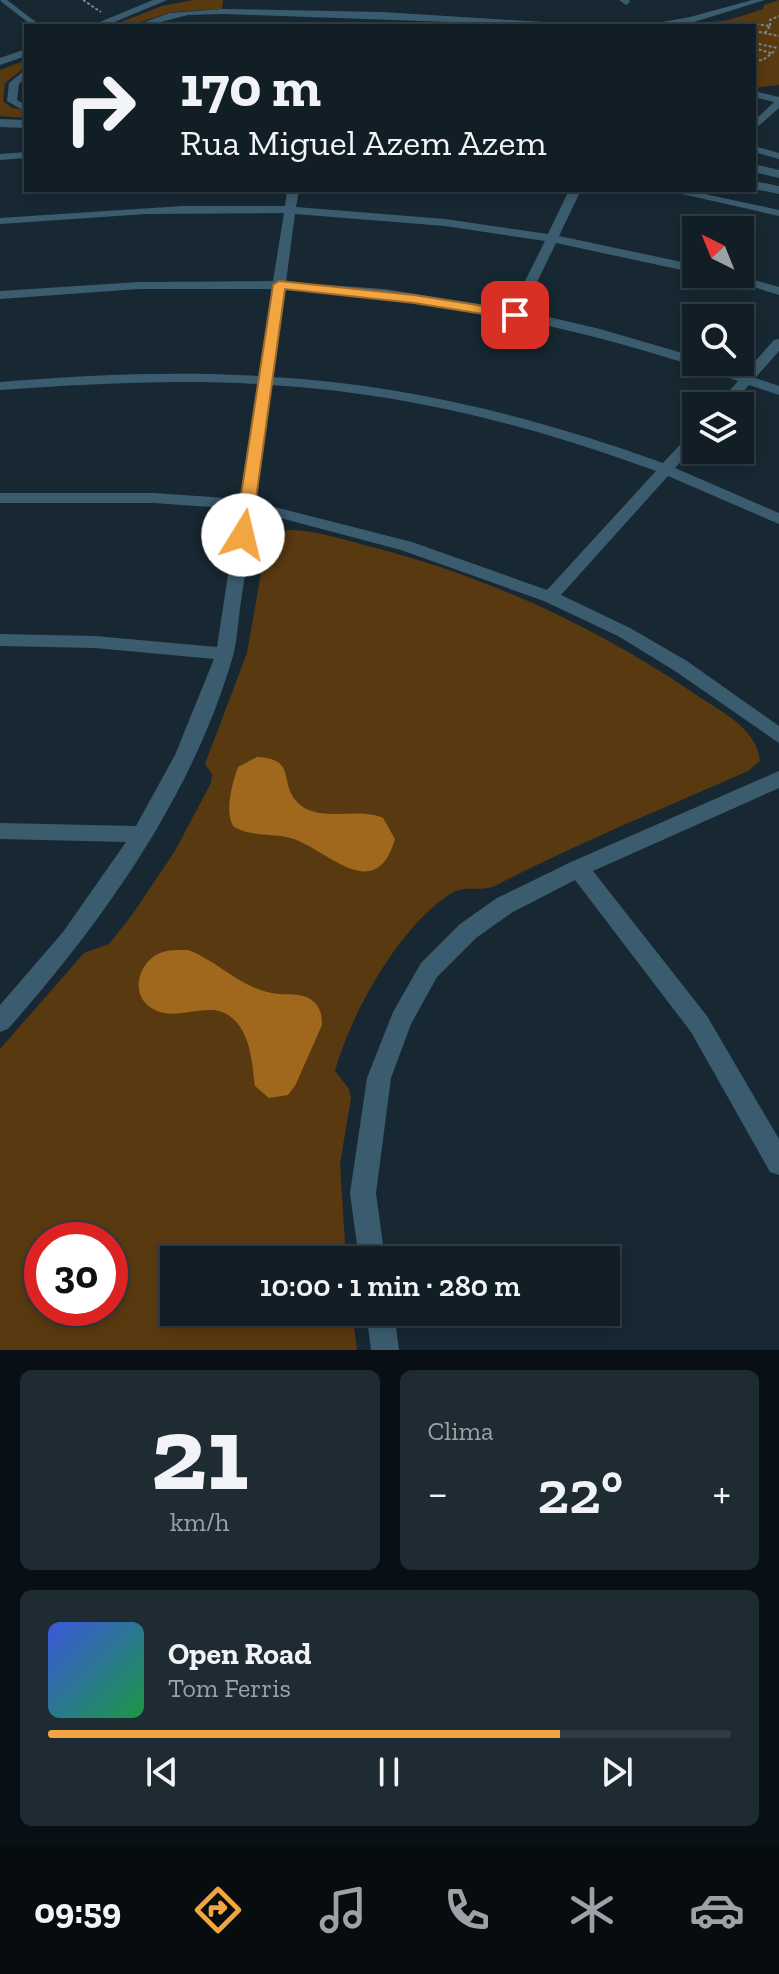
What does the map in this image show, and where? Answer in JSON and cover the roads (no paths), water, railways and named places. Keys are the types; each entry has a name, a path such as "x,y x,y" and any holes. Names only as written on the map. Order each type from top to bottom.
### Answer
{"street":[{"path":"730,0 742,4"},
{"path":"100,24 157,1"},
{"path":"660,24 691,20 758,1"},
{"path":"329,24 332,12"},
{"path":"144,24 177,14 332,12 527,24"},
{"path":"0,62 24,53"},
{"path":"24,74 14,83 13,104 24,108"},
{"path":"756,95 779,101"},
{"path":"760,114 779,101"},
{"path":"0,123 24,124"},
{"path":"0,138 24,136"},
{"path":"756,150 779,156"},
{"path":"0,157 24,155"},
{"path":"756,168 779,172"},
{"path":"756,185 779,190"},
{"path":"0,1021 34,985 97,907 143,834 182,763 208,706 225,654 293,192"},
{"path":"515,315 574,192"},
{"path":"679,192 779,213"},
{"path":"0,221 170,211 290,210 386,216 550,237 682,266"},
{"path":"754,284 779,291"},
{"path":"0,295 161,286 279,285 414,299 515,315 601,334 682,358"},
{"path":"735,392 779,343"},
{"path":"0,386 194,375 266,378 360,388 529,423 667,468 779,519"},
{"path":"738,376 779,391"},
{"path":"550,597 682,451"},
{"path":"0,498 154,498 248,505 406,546 550,597 624,632 681,666 779,736"},
{"path":"0,640 95,642 225,654"},
{"path":"370,1246 363,1193 379,1078 401,1020 429,970 468,931 505,905 578,868 779,779"},
{"path":"0,831 143,834"},
{"path":"578,868 699,1024 779,1163"},
{"path":"382,1326 385,1350"}],"lane":[{"path":"3,0 34,24"}]}
